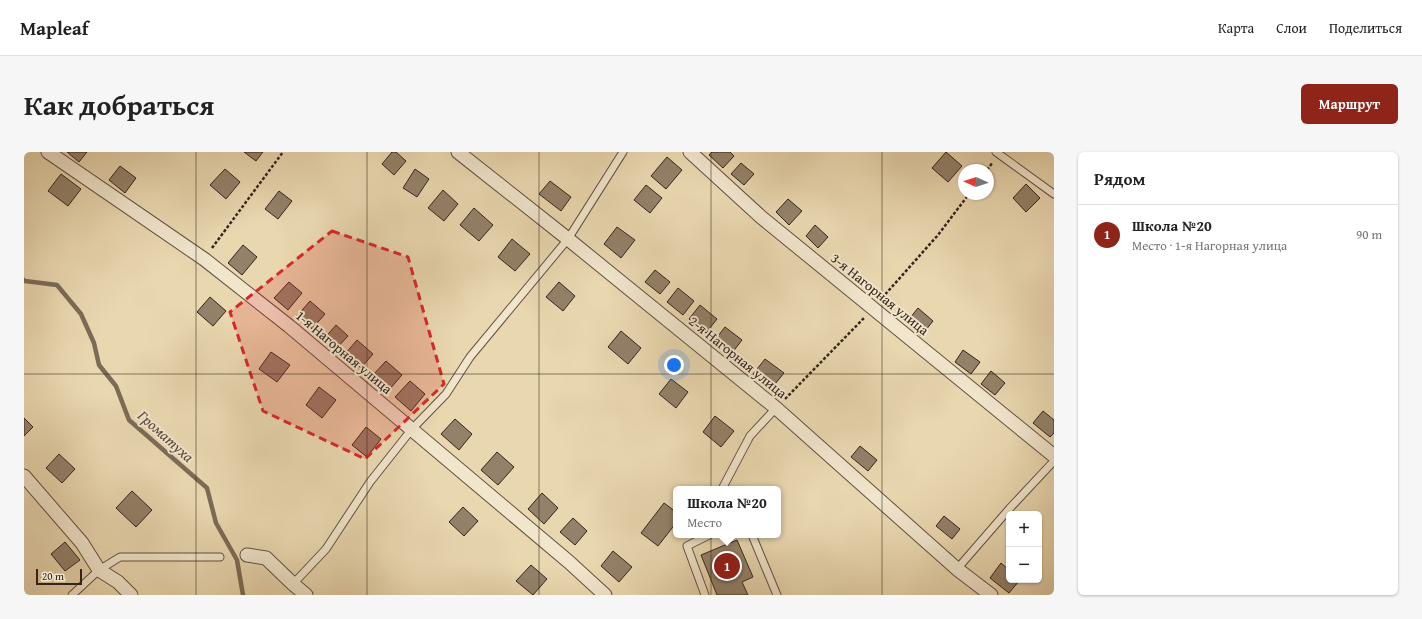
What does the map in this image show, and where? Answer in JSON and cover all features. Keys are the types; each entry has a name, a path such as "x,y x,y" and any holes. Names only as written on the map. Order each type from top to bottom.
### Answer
{"street":[{"name":"1-я Нагорная улица","path":"48,152 204,259 289,326 569,562 605,595"},
{"name":"2-я Нагорная улица","path":"458,152 568,239 776,408 957,569 991,595"},
{"name":"3-я Нагорная улица","path":"690,152 761,217 1054,456"},
{"path":"24,476 82,544 99,570 118,582 131,595"},
{"path":"248,555 266,558 306,595"}],"lane":[{"path":"293,584 326,549 370,482 412,429 446,394 470,358 568,239 623,152"},
{"path":"996,152 1054,194"},
{"path":"724,486 750,436 776,408"},
{"path":"957,569 1010,508 1054,461"},
{"path":"703,538 687,546 705,595"},
{"path":"753,538 777,595"},
{"path":"72,595 99,570 120,557 220,556"}],"path":[{"path":"204,259 283,152"}],"highlighted area":[{"path":"332,231 408,257 444,384 365,459 263,411 230,312"}],"building":[{"path":"67,152 87,152 79,162"},
{"path":"244,152 263,152 256,161"},
{"path":"392,152 396,152 406,161 394,175 382,164"},
{"path":"712,152 730,152 734,156 723,168 709,155"},
{"path":"946,152 960,164 958,164 958,171 948,182 932,168"},
{"path":"667,157 682,170 666,189 651,176"},
{"path":"741,163 754,174 744,185 731,174"},
{"path":"120,166 136,178 125,193 109,180"},
{"path":"225,169 240,182 226,199 210,185"},
{"path":"415,169 429,179 417,197 403,188"},
{"path":"61,174 81,189 68,206 48,191"},
{"path":"550,181 571,197 561,211 539,194"},
{"path":"1026,184 1040,198 1026,212 1013,198"},
{"path":"646,185 662,198 650,213 634,200"},
{"path":"443,190 458,204 444,221 428,208"},
{"path":"279,191 292,201 278,219 265,209"},
{"path":"788,199 802,211 789,225 776,212"},
{"path":"474,208 493,225 479,241 460,225"},
{"path":"815,225 828,237 818,248 806,236"},
{"path":"617,227 635,240 621,258 604,244"},
{"path":"512,239 530,254 515,271 498,257"},
{"path":"243,245 257,257 242,275 228,263"},
{"path":"655,270 670,282 660,294 645,282"},
{"path":"289,282 302,293 288,310 274,298"},
{"path":"559,282 575,296 563,311 546,297"},
{"path":"678,288 694,301 683,315 667,302"},
{"path":"210,297 226,311 213,326 197,312"},
{"path":"310,301 325,314 312,329 297,316"},
{"path":"700,305 717,319 706,333 689,319"},
{"path":"918,308 933,321 921,336 906,323"},
{"path":"336,325 348,336 335,350 323,340"},
{"path":"725,327 742,340 732,353 715,340"},
{"path":"621,331 641,348 628,364 608,347"},
{"path":"357,340 373,354 361,368 345,354"},
{"path":"963,350 980,362 971,374 955,362"},
{"path":"271,352 290,365 277,382 259,369"},
{"path":"765,359 784,373 771,389 753,374"},
{"path":"386,361 402,375 389,390 372,376"},
{"path":"991,371 1005,383 995,395 981,384"},
{"path":"671,379 688,392 676,408 659,394"},
{"path":"410,381 425,394 411,411 395,397"},
{"path":"319,387 336,400 322,418 306,405"},
{"path":"1043,411 1054,420 1054,433 1050,437 1033,423"},
{"path":"715,416 734,431 721,447 703,432"},
{"path":"24,418 33,427 24,436"},
{"path":"455,419 472,434 459,450 441,434"},
{"path":"366,427 381,439 367,457 352,445"},
{"path":"860,446 877,460 868,471 851,457"},
{"path":"497,452 514,467 498,485 481,470"},
{"path":"59,454 75,469 62,483 46,468"},
{"path":"132,491 152,510 136,527 116,508"},
{"path":"542,493 558,508 544,524 528,509"},
{"path":"664,503 673,510 673,527 658,546 641,533"},
{"path":"463,507 478,521 464,536 449,522"},
{"path":"944,516 960,529 952,539 936,526"},
{"path":"573,518 587,531 575,545 560,532"},
{"path":"737,540 753,577 742,582 748,595 717,595 701,555"},
{"path":"65,542 80,560 65,571 51,554"},
{"path":"613,551 632,567 619,582 601,566"},
{"path":"1001,563 1006,567 1006,583 1017,583 1009,593 990,578"},
{"path":"531,565 547,579 533,595 516,581"}],"waterway":[{"name":"Громатуха","path":"24,280 57,285 81,314 94,343 99,365 116,386 129,420 207,488 216,523 237,560 243,595"}],"place":[{"name":"Школа №20","path":"727,566"}]}
